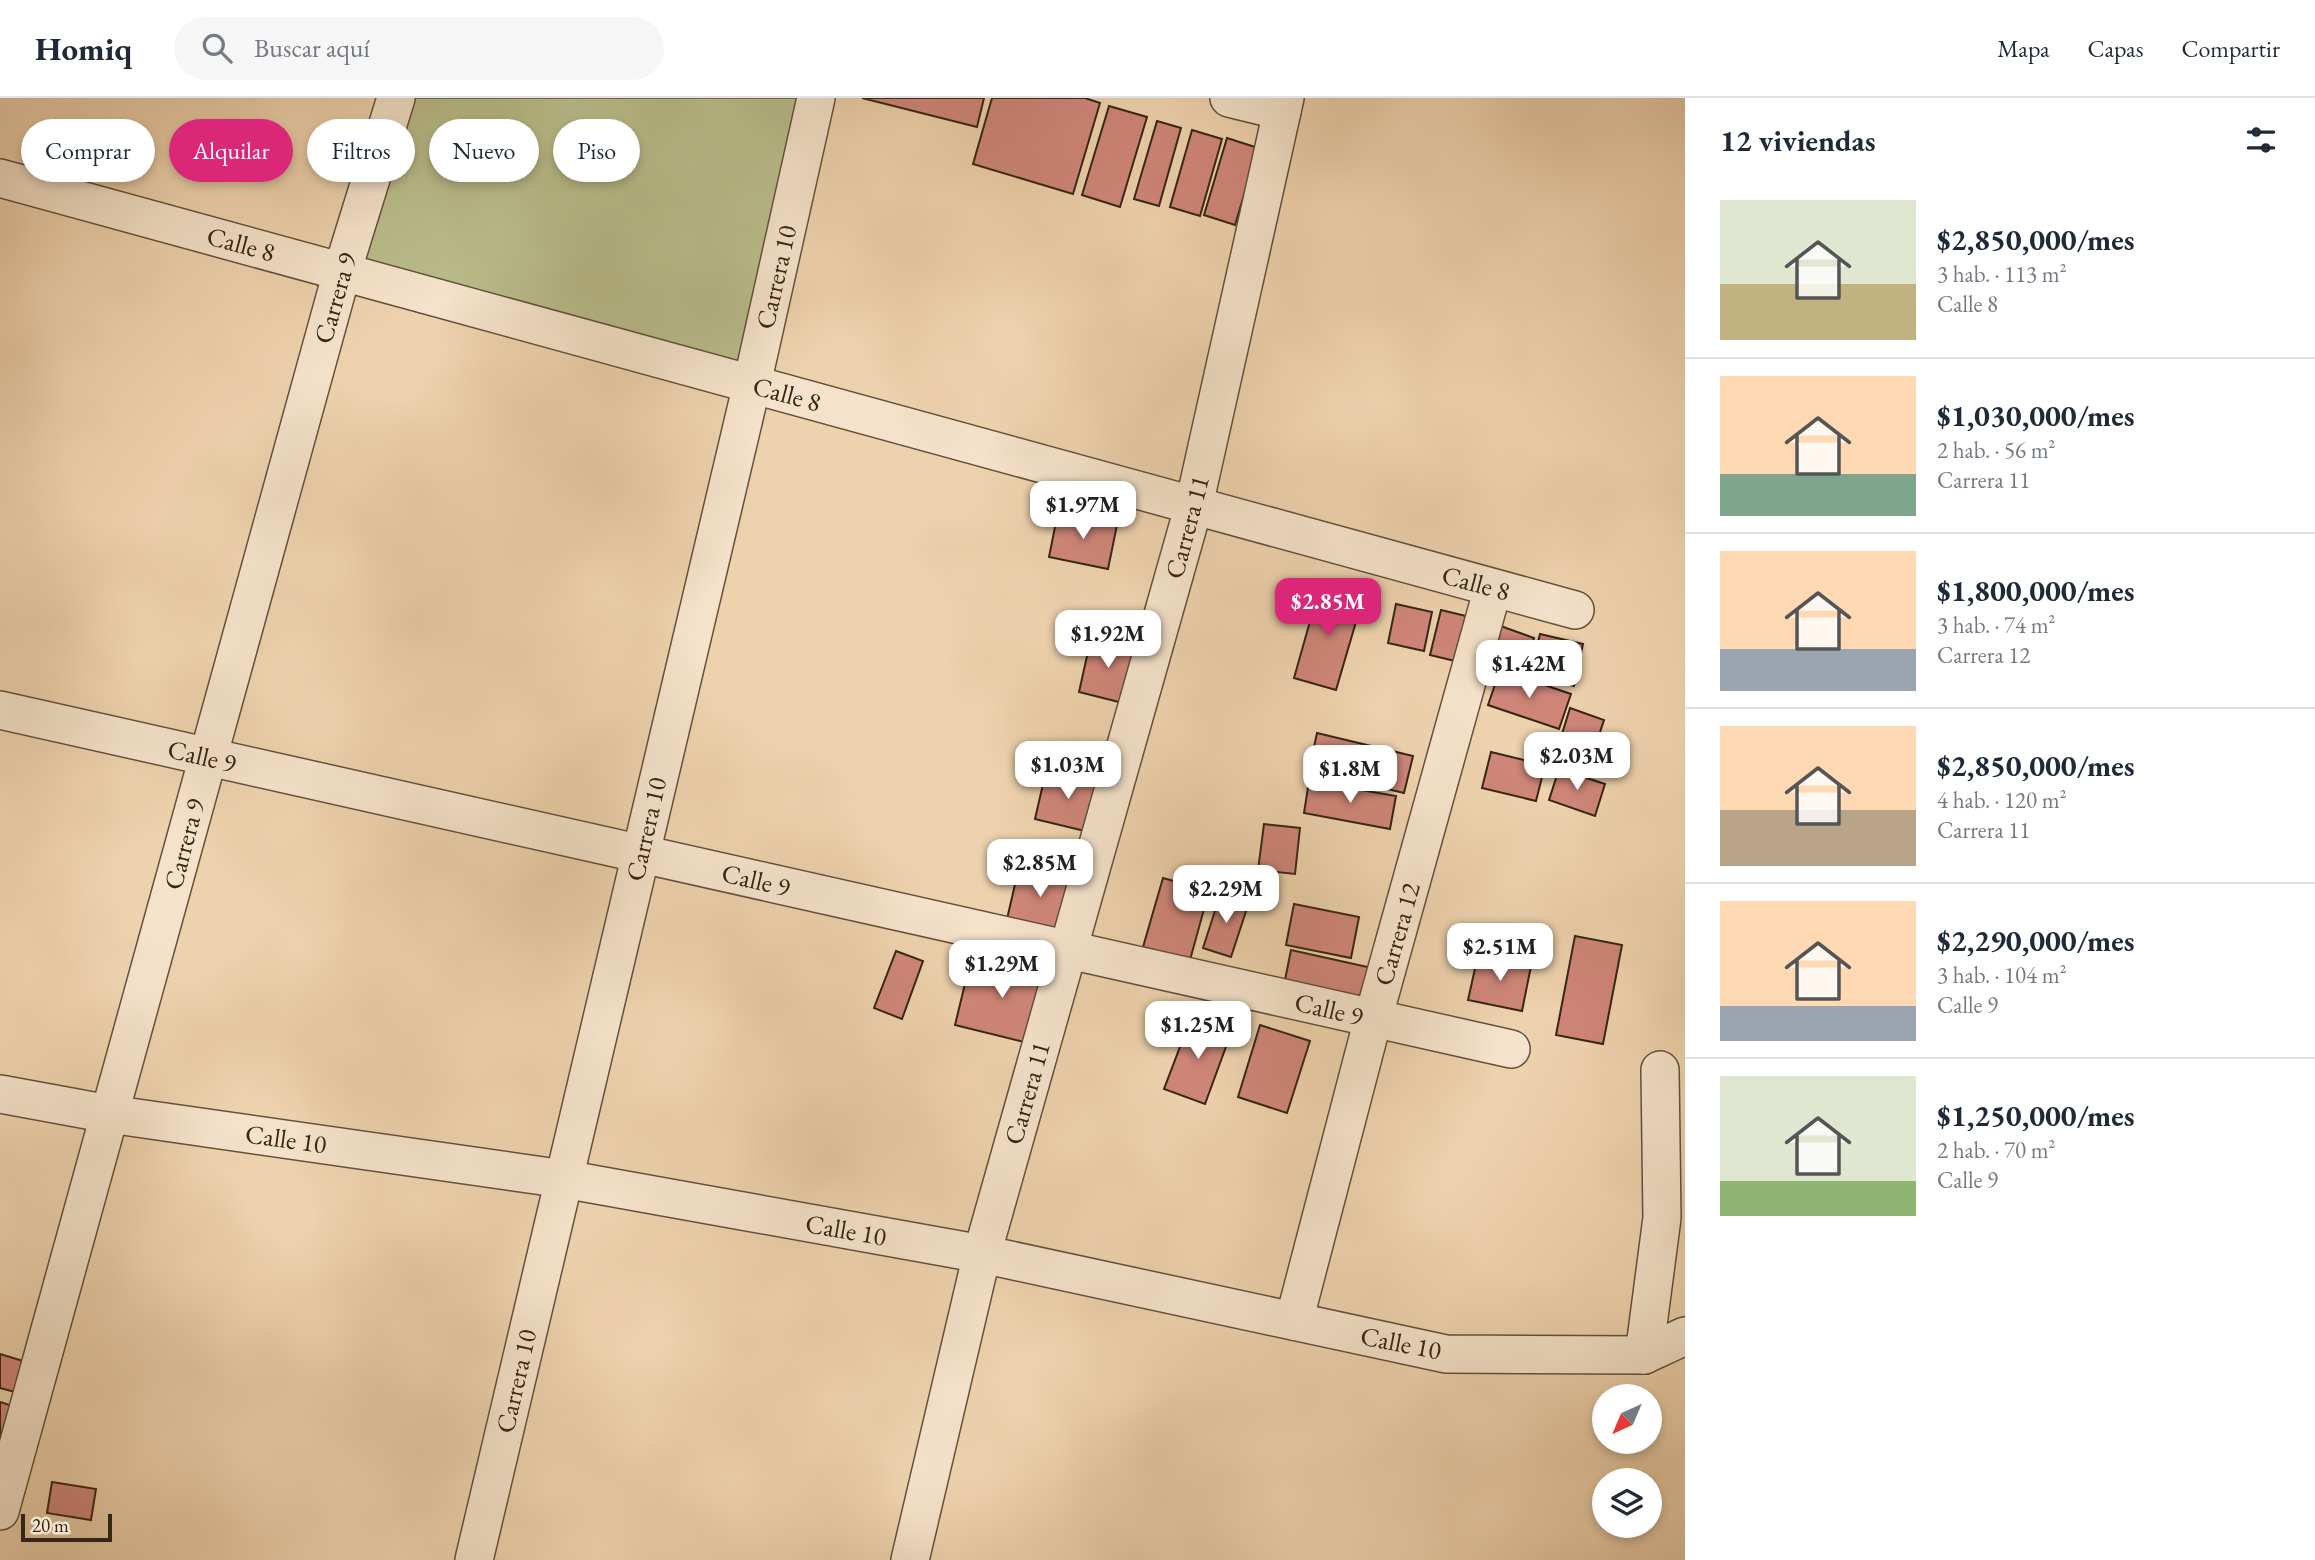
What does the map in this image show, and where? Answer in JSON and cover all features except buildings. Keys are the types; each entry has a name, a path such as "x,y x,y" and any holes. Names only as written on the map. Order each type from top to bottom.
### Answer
{"street":[{"name":"Carrera 9","path":"0,1511 342,272 396,98"},
{"name":"Carrera 10","path":"474,1560 752,384 816,98"},
{"path":"1229,98 1284,105"},
{"name":"Carrera 11","path":"910,1560 982,1254 1194,505 1284,105"},
{"name":"Calle 8","path":"0,177 1575,610"},
{"name":"Carrera 12","path":"1294,1321 1373,1019 1493,587"},
{"name":"Calle 9","path":"0,710 1511,1049"},
{"path":"1644,1355 1662,1219 1660,1070"},
{"name":"Calle 10","path":"0,1094 109,1114 564,1179 982,1254 1446,1354 1644,1355 1685,1336"}],"green space":[{"path":"396,98 816,98 752,384 342,272 370,182 415,182 415,119 389,119"}]}
